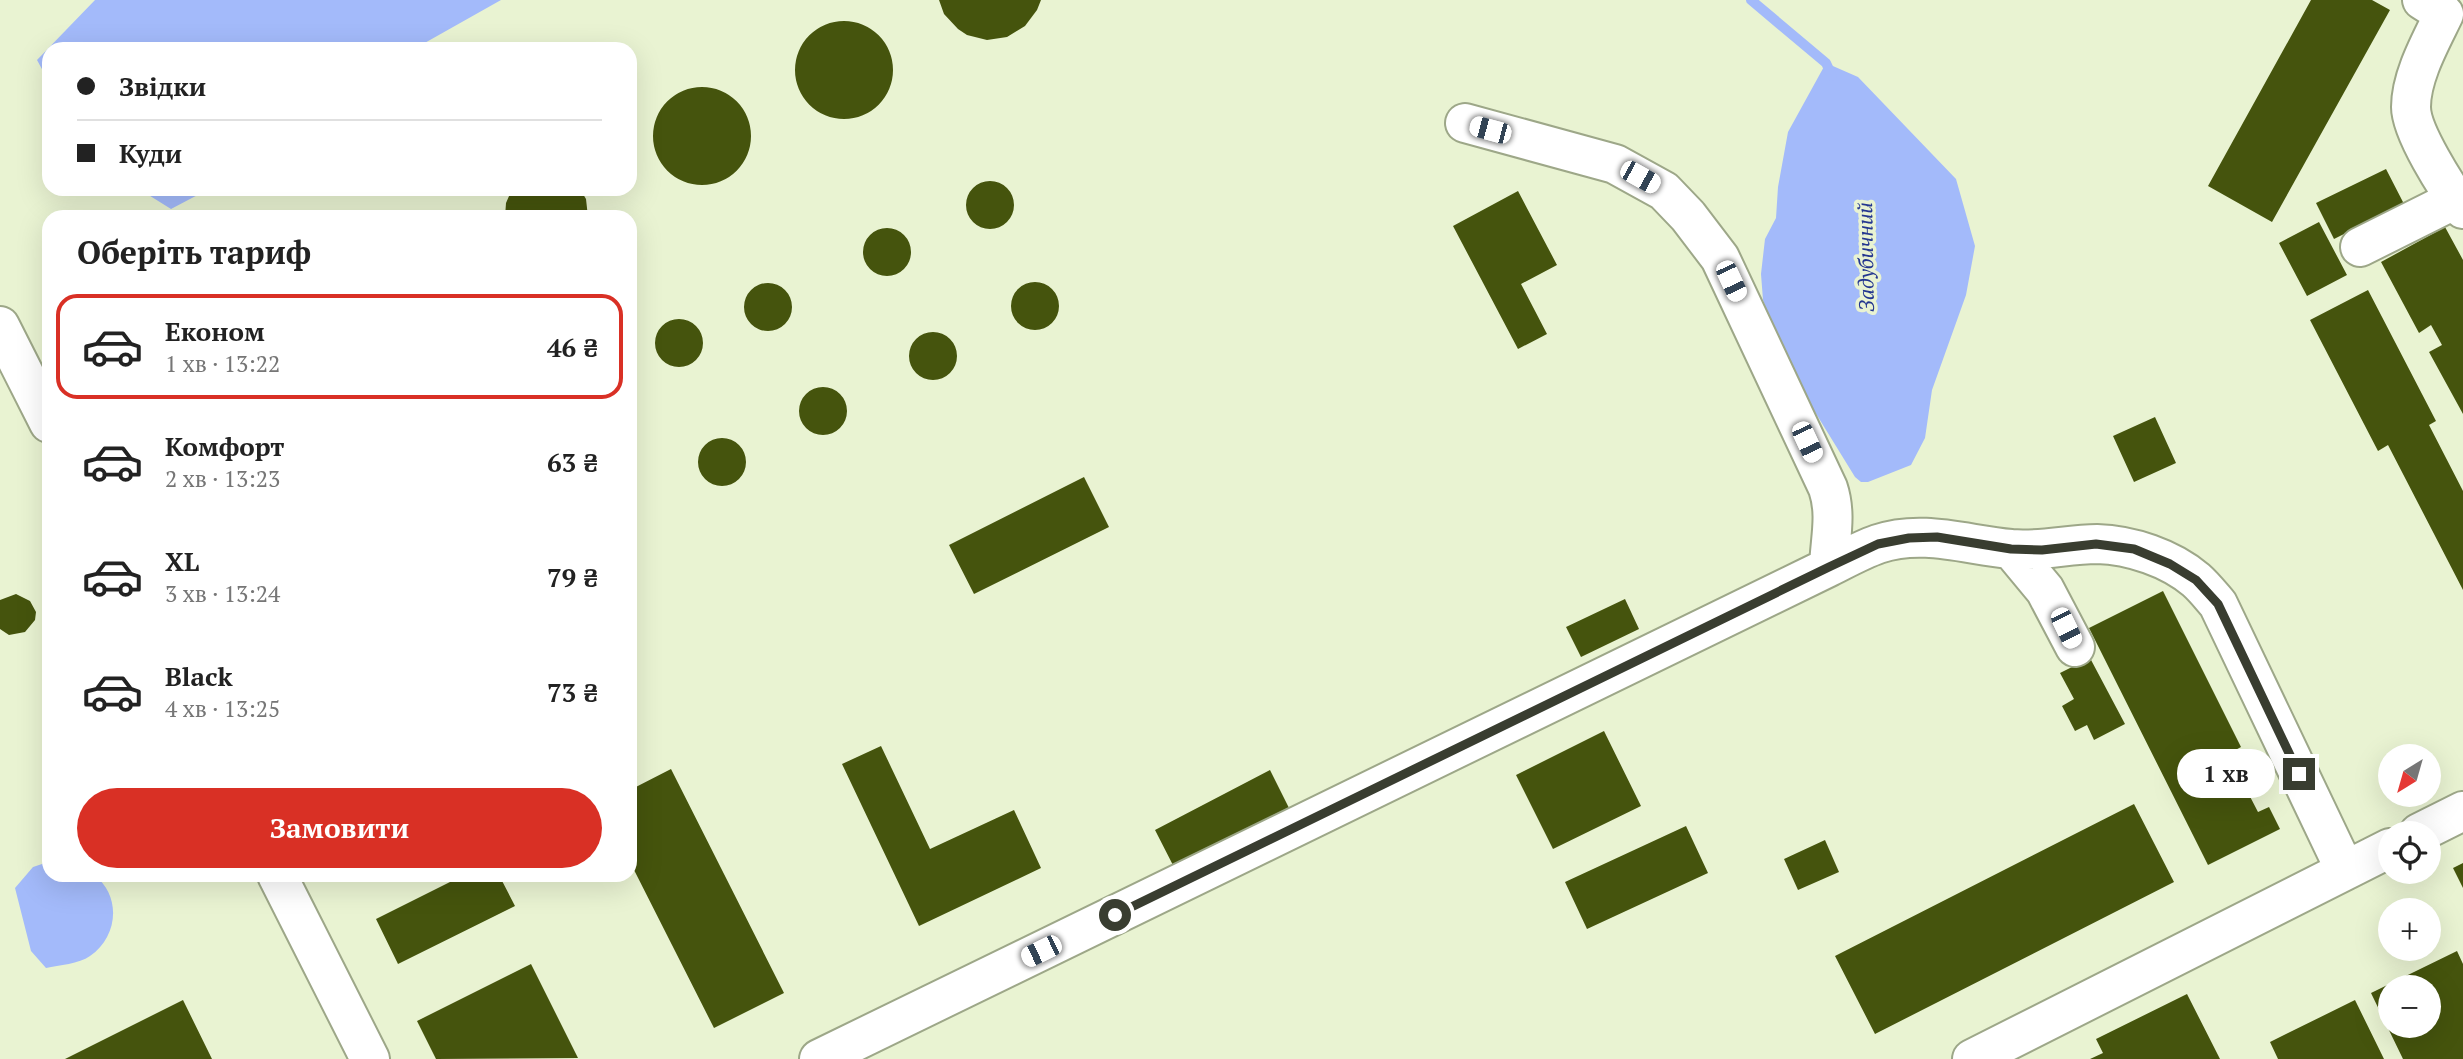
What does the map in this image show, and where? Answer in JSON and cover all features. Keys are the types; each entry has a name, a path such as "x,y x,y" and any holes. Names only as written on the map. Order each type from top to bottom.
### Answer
{"street":[{"path":"2360,247 2459,204 2423,145 2411,108 2419,68 2442,5"},
{"path":"1465,123 1615,164 1664,191 1688,216 1720,258 1828,488 1834,517 1829,567"},
{"path":"0,326 42,409"},
{"path":"819,1059 1829,567 1878,544 1909,538 1937,537 2011,549 2042,550 2096,544 2134,549 2170,564 2196,580 2218,604 2345,870"},
{"path":"2011,549 2045,590 2075,647"},
{"path":"2441,822 2463,811"},
{"path":"1972,1059 2378,854"},
{"path":"281,882 370,1059"}],"water":[{"path":"95,0 501,0 426,42 54,42"},
{"path":"42,55 42,69 37,60"},
{"path":"1826,63 1858,77 1956,179 1975,246 1966,295 1932,390 1925,438 1911,465 1868,482 1861,482 1855,477 1799,386 1763,300 1761,274 1765,239 1776,218 1778,187 1788,132"},
{"path":"150,196 196,196 171,209"},
{"path":"42,864 42,882 103,884 112,905 111,928 99,948 90,956 75,963 46,968 31,951 15,888 33,867"}],"building":[{"path":"939,0 1041,0 1025,26 1007,37 987,40 967,35 958,29 944,14"},
{"path":"2311,0 2372,0 2390,10 2272,222 2208,186"},
{"path":"844,21 871,29 885,43 893,70 885,97 871,111 844,119 817,111 803,97 795,70 803,43 817,29"},
{"path":"702,87 721,91 737,101 747,117 751,136 747,155 737,171 721,181 702,185 683,181 667,171 657,155 653,136 657,117 667,101 683,91"},
{"path":"2386,169 2404,204 2334,239 2316,203"},
{"path":"990,181 999,182 1007,188 1013,196 1013,214 1007,222 999,228 990,229 981,228 973,222 967,214 966,205 967,196 973,188 981,182"},
{"path":"1518,191 1557,265 1521,284 1547,334 1518,349 1453,226"},
{"path":"509,196 584,196 587,210 506,210"},
{"path":"2319,222 2347,275 2307,296 2279,243"},
{"path":"2445,227 2463,260 2463,414 2429,352 2442,345 2431,325 2419,333 2381,262"},
{"path":"887,228 904,235 911,252 904,269 887,276 870,269 863,252 870,235"},
{"path":"1035,282 1044,283 1052,289 1058,297 1058,315 1052,323 1044,329 1035,330 1026,329 1018,323 1012,315 1011,306 1012,297 1018,289 1026,283"},
{"path":"768,283 777,284 785,290 791,298 791,316 785,324 777,330 768,331 759,330 751,324 745,316 744,307 745,298 751,290 759,284"},
{"path":"2368,290 2436,421 2429,425 2463,491 2463,590 2388,445 2378,451 2310,320"},
{"path":"679,319 696,326 703,343 696,360 679,367 662,360 655,343 662,326"},
{"path":"933,332 942,333 950,339 956,347 956,365 950,373 942,379 933,380 924,379 916,373 910,365 909,356 910,347 916,339 924,333"},
{"path":"823,387 832,388 840,394 846,402 846,420 840,428 832,434 823,435 814,434 806,428 800,420 799,411 800,402 806,394 814,388"},
{"path":"2155,417 2176,463 2134,482 2113,436"},
{"path":"722,438 739,445 746,462 739,479 722,486 705,479 698,462 705,445"},
{"path":"1084,477 1109,527 974,594 949,545"},
{"path":"2163,591 2241,747 2228,754 2258,812 2269,807 2280,829 2208,865 2089,628"},
{"path":"16,594 30,601 36,612 35,620 25,632 9,635 0,629 0,600"},
{"path":"1625,599 1639,629 1581,657 1566,627"},
{"path":"2090,658 2125,724 2094,740 2087,725 2075,731 2062,706 2074,699 2060,673"},
{"path":"1604,731 1641,806 1553,849 1516,775"},
{"path":"881,746 930,849 1014,810 1041,868 919,926 842,764"},
{"path":"671,769 784,993 714,1028 637,876 637,786"},
{"path":"1270,770 1292,814 1177,873 1155,830"},
{"path":"2134,804 2174,882 1875,1034 1835,956"},
{"path":"1686,826 1708,873 1587,929 1565,882"},
{"path":"1825,840 1839,872 1798,890 1784,859"},
{"path":"2463,863 2463,888 2453,868"},
{"path":"450,882 503,882 515,906 398,964 376,919"},
{"path":"2457,951 2463,964 2463,1059 2403,1059 2393,1038 2441,1038 2441,975 2408,975"},
{"path":"531,964 578,1058 436,1059 417,1021"},
{"path":"2378,990 2378,1007 2371,993"},
{"path":"2187,994 2220,1059 2090,1059 2103,1053 2096,1039"},
{"path":"183,1000 212,1059 65,1059"},
{"path":"2355,1000 2384,1059 2278,1059 2270,1042"}],"waterway":[{"name":"Задубичний","path":"1751,0 1826,63 1832,76"}],"route":[{"path":"1115,915 1829,567 1878,544 1909,538 1937,537 2011,549 2042,550 2096,544 2134,549 2170,564 2196,580 2218,604 2299,774"}]}
